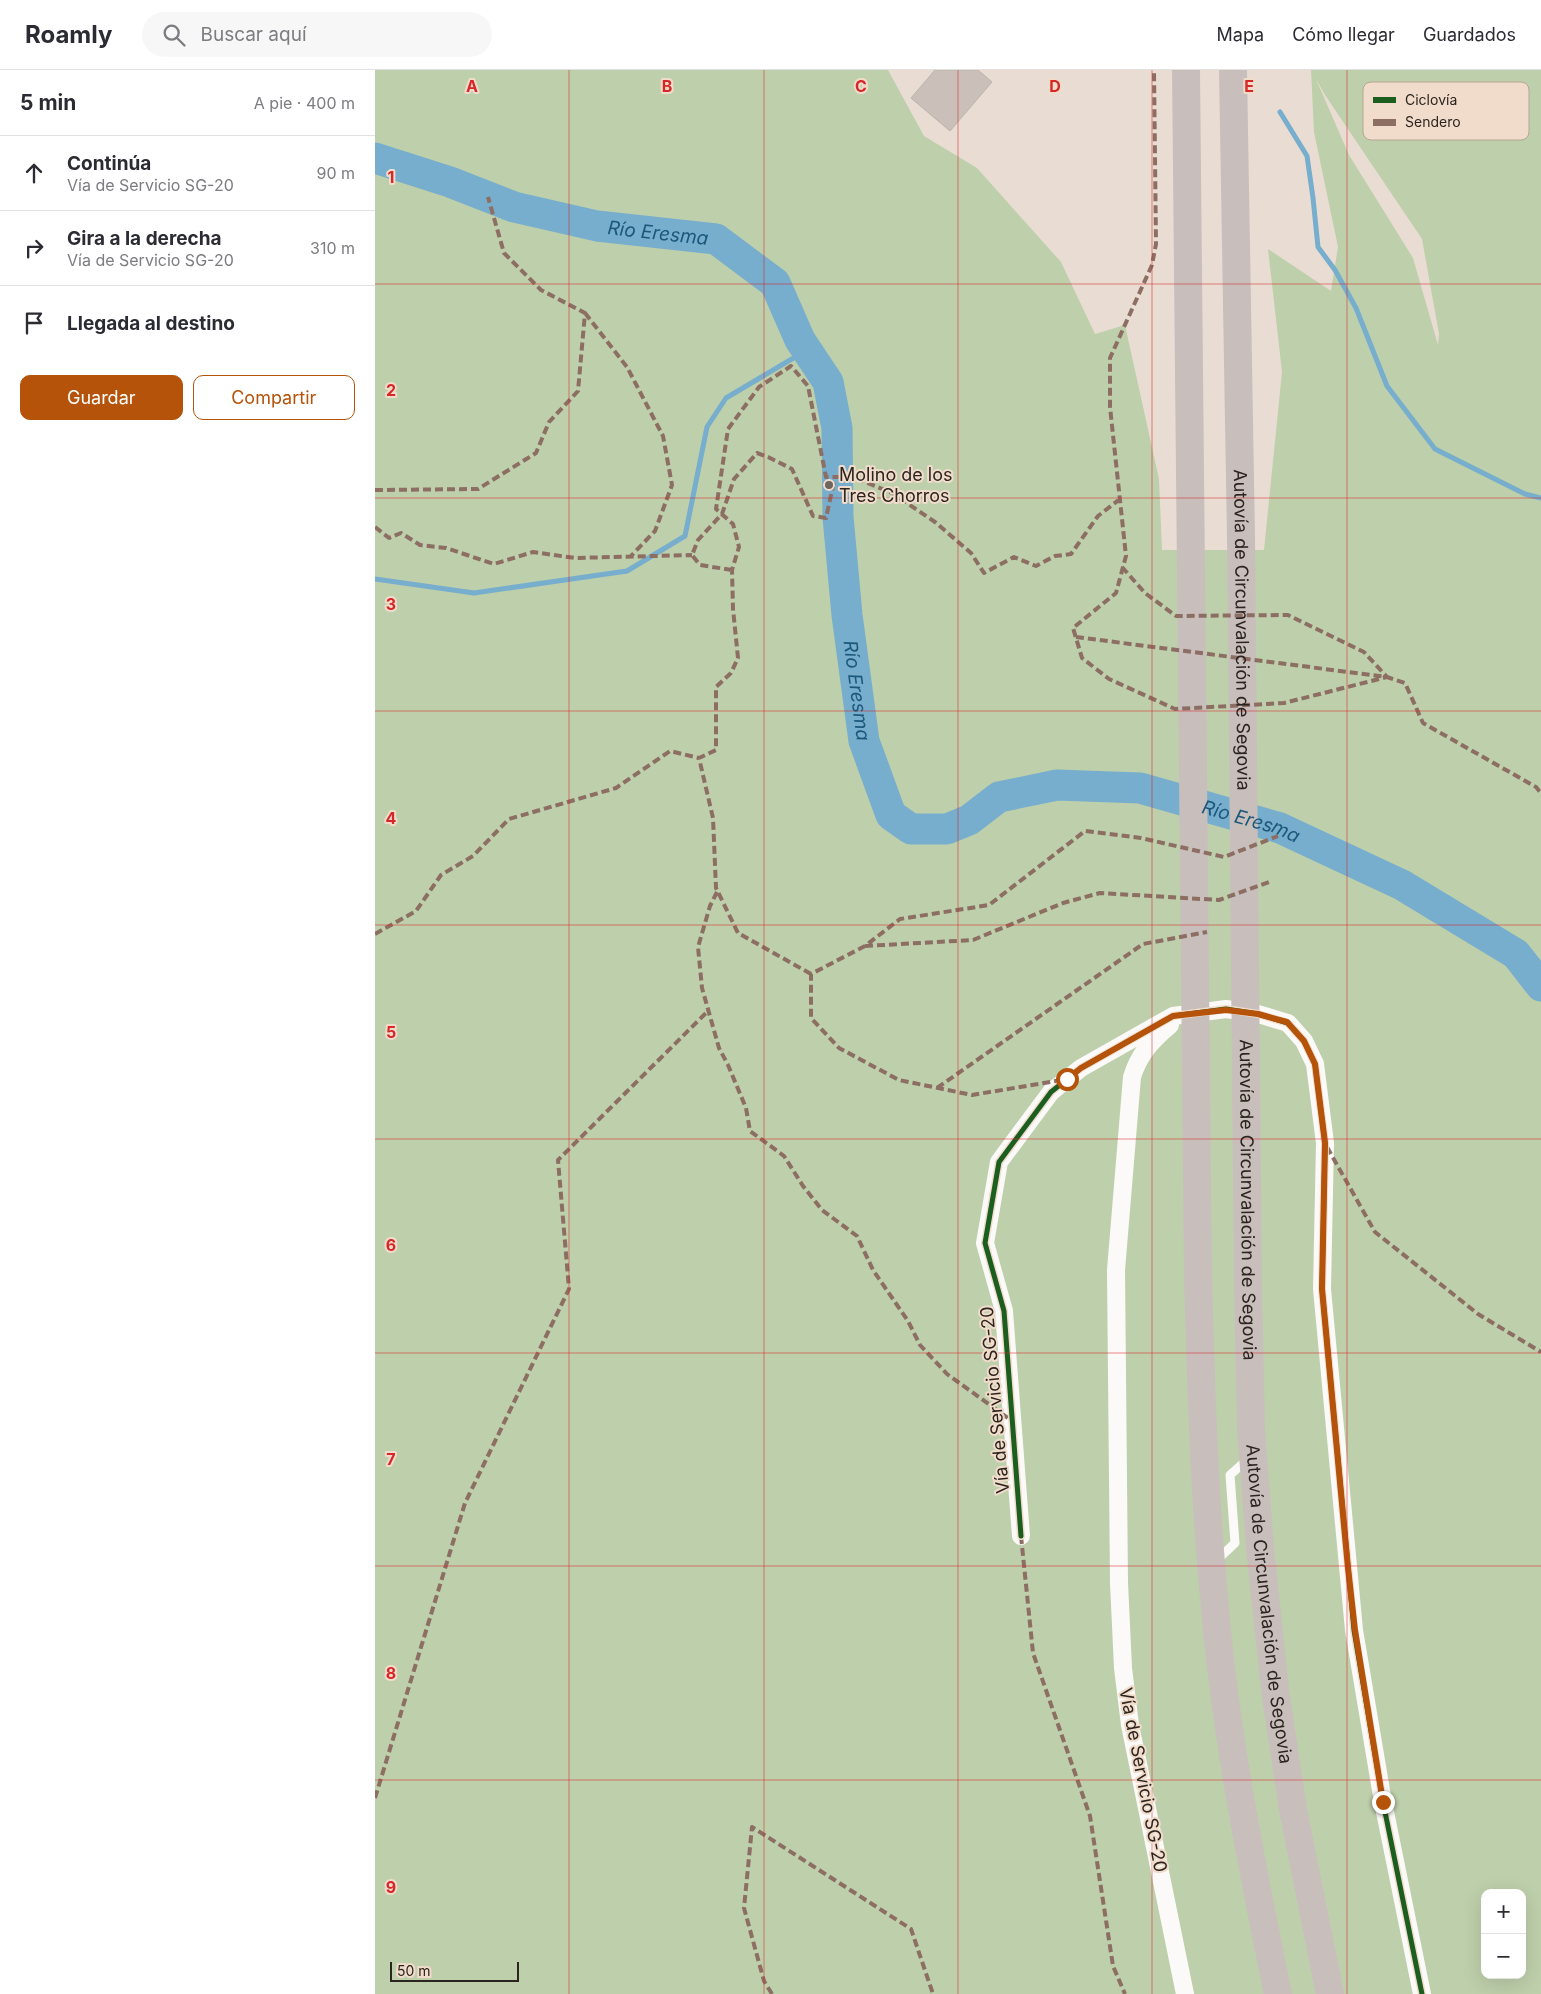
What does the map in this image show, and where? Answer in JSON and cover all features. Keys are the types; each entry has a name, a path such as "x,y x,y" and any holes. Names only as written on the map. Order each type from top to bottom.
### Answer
{"highway":[{"path":"1186,70 1196,1076 1202,1437 1211,1565 1221,1666 1245,1827 1278,1994"},
{"name":"Autovía de Circunvalación de Segovia","path":"1233,70 1241,538 1247,1286 1253,1454 1263,1584 1275,1690 1293,1810 1330,1994"}],"street":[{"name":"Vía de Servicio SG-20","path":"1021,1536 1004,1311 985,1243 999,1162 1051,1092 1081,1068 1173,1016 1226,1010 1258,1014 1287,1022 1304,1041 1315,1064 1325,1143 1322,1289 1355,1630 1383,1802 1422,1994"},
{"name":"Vía de Servicio SG-20","path":"1183,1014 1148,1047 1137,1062 1132,1077 1116,1279 1119,1583 1123,1668 1130,1725 1185,1994"}],"lane":[{"path":"1211,1565 1235,1544 1230,1475 1253,1454"}],"green space":[{"path":"375,70 888,70 924,136 977,168 1061,262 1095,334 1125,325 1159,479 1162,550 1264,550 1282,372 1268,249 1331,291 1338,247 1314,132 1311,70 1541,70 1541,1994 375,1994","holes":["1316,79 1422,239 1439,334 1438,345 1413,258 1349,155"]}],"building":[{"path":"935,70 978,70 992,82 950,131 911,98"}],"waterway":[{"path":"1280,112 1307,156 1318,247 1335,270 1356,308 1387,386 1435,449 1525,494 1541,498"},
{"name":"Río Eresma","path":"375,158 450,182 514,207 597,226 716,239 775,283 800,340 828,382 837,428 838,517 847,615 864,741 891,815 911,829 947,829 969,820 999,797 1057,785 1140,788 1280,828 1402,885 1516,954 1541,986"},
{"path":"375,579 474,593 627,571 685,536 707,427 726,398 807,350"}],"marked path":[{"path":"1122,567 1145,593 1176,616 1288,615 1364,652 1387,677 1284,703 1175,709 1109,679 1082,658 1073,628 1116,593 1126,556 1110,407 1110,358 1152,265 1156,244 1154,70"},
{"path":"375,490 478,489 536,453 549,422 578,391 585,313 541,290 504,253 488,197"},
{"path":"585,313 627,367 663,436 672,485 655,531 630,557"},
{"path":"811,974 738,933 716,888 713,818 699,758 716,750 716,687 731,673 738,658 733,609 732,570 739,547 733,524 716,509 728,429 759,387 791,366 808,386 826,477 853,477 892,493 935,522 971,553 984,573 1014,557 1036,566 1055,556 1071,554 1098,516 1120,499"},
{"path":"732,570 700,565 692,555 698,540 722,514 734,479 757,453 792,469 813,516 826,518 835,477"},
{"path":"375,527 389,538 401,533 420,545 446,548 494,564 533,552 575,558 692,555"},
{"path":"1076,637 1387,677 1405,683 1423,723 1536,787 1541,793"},
{"path":"375,934 416,911 441,875 473,856 509,819 616,788 670,751 699,758"},
{"path":"1062,1080 972,1095 899,1080 839,1048 811,1018 811,974 865,946 900,919 989,905 1085,831 1141,838 1224,857 1278,836"},
{"path":"865,946 973,940 1063,903 1100,893 1219,900 1269,882"},
{"path":"717,892 710,906 698,947 702,988 719,1048 746,1108 750,1131 784,1156 803,1186 822,1210 857,1236 873,1270 908,1321 920,1345 947,1374 1012,1421"},
{"path":"937,1088 1143,944 1207,932"},
{"path":"375,1798 465,1503 569,1289 558,1160 708,1011"},
{"path":"1327,1147 1375,1232 1478,1314 1541,1352"},
{"path":"1021,1536 1033,1653 1090,1816 1113,1966 1125,1994"},
{"path":"772,1994 764,1981 744,1908 752,1827 911,1929 933,1994"}],"cycle path":[{"path":"1021,1536 1004,1311 985,1243 999,1162 1051,1092 1081,1068 1173,1016 1226,1009 1258,1014 1288,1023 1304,1041 1315,1064 1325,1143 1322,1289 1354,1630 1383,1802 1422,1994"}],"place":[{"name":"Molino de los Tres Chorros","path":"829,485"}],"route":[{"path":"1067,1079 1081,1068 1173,1016 1183,1014 1226,1010 1258,1014 1287,1022 1311,1051 1315,1064 1325,1143 1322,1289 1348,1568 1355,1630 1383,1802"}]}
